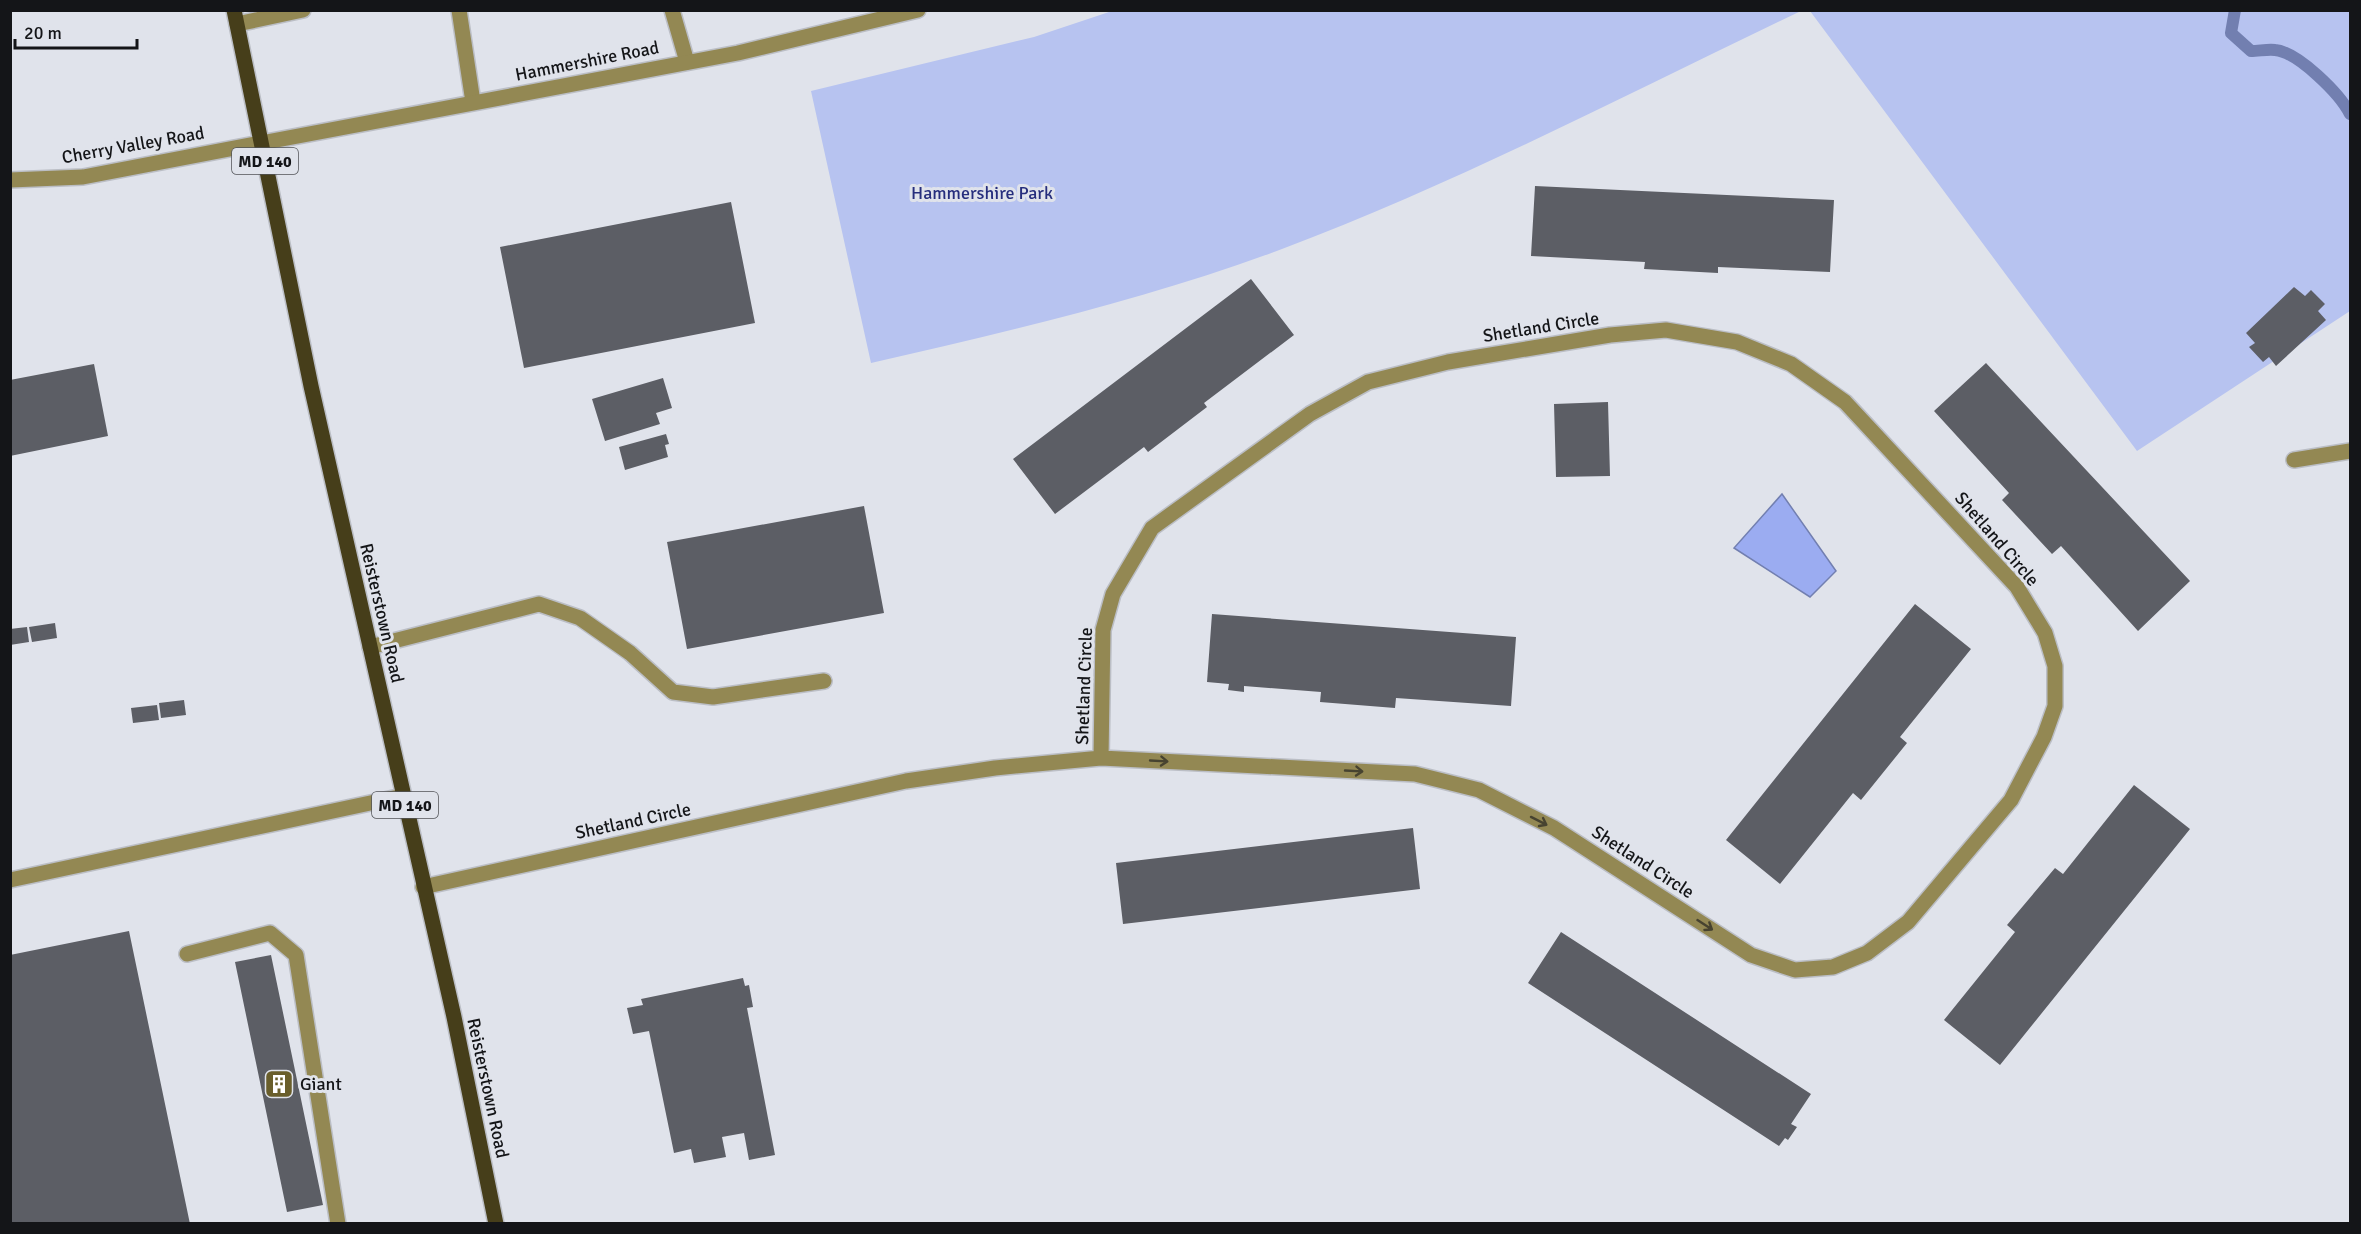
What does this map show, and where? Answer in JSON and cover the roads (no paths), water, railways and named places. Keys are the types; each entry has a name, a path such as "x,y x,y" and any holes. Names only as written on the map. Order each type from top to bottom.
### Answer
{"main road":[{"name":"Reisterstown Road","path":"235,17 311,386 454,1017 496,1224"}],"street":[{"path":"235,17 303,10"},
{"path":"459,10 473,102"},
{"path":"672,10 687,62"},
{"name":"Hammershire Road","path":"261,142 738,53 918,10"},
{"name":"Cherry Valley Road","path":"10,180 83,177 261,142"},
{"name":"Shetland Circle","path":"423,888 906,781 995,768 1101,758 1415,774 1479,790 1554,828 1751,955 1795,970 1833,967 1867,953 1908,922 2011,800 2044,737 2055,706 2055,666 2045,633 2017,586 1845,402 1791,364 1737,342 1666,330 1610,335 1448,362 1368,382 1310,414 1152,528 1113,594 1103,630 1101,758"},
{"path":"2294,460 2350,451"},
{"path":"370,647 539,604 580,618 630,653 673,692 713,697 824,681"},
{"path":"10,880 403,796"},
{"path":"187,954 270,933 296,955 338,1224"}],"waterway":[{"path":"2235,10 2231,33 2251,51 2275,50 2295,58 2328,85 2350,114"}],"place":[{"name":"Giant","path":"279,1084"}],"park label":[{"name":"Hammershire Park","path":"982,193"}]}
